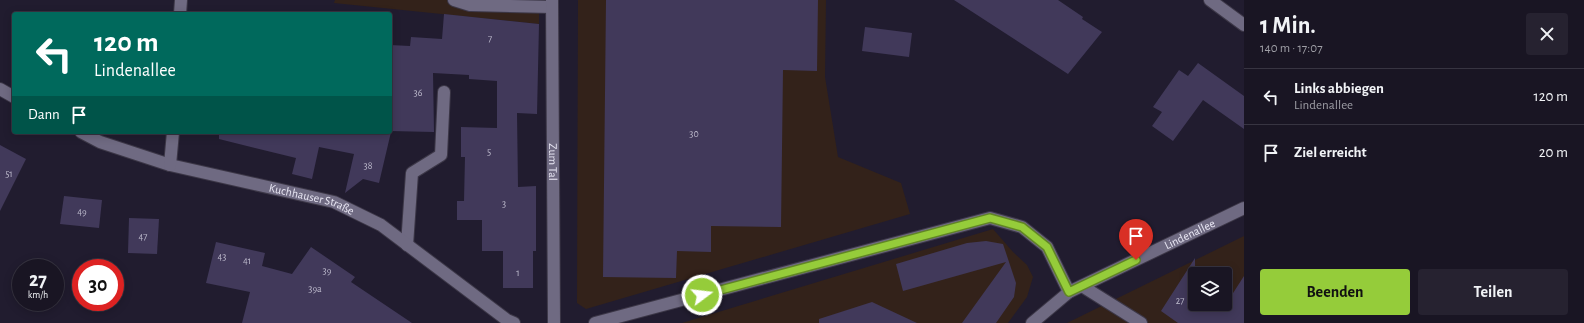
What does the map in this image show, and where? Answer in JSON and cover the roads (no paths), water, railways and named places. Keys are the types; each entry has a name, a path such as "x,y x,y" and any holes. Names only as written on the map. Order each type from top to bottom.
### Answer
{"street":[{"path":"180,12 181,0"},
{"path":"454,0 470,5 552,3"},
{"path":"1210,0 1244,25"},
{"name":"Zum Tal","path":"552,3 554,323"},
{"path":"0,89 12,95"},
{"path":"407,245 412,173 441,155 444,92"},
{"name":"Kuchhauser Straße","path":"85,134 100,142 170,165 334,202 381,225 507,320 514,323"},
{"path":"170,165 173,134"},
{"name":"Lindenallee","path":"1032,323 1069,292 1244,208"},
{"path":"595,323 990,218 1022,227 1047,247 1069,292"},
{"path":"1082,286 1141,323"}]}
